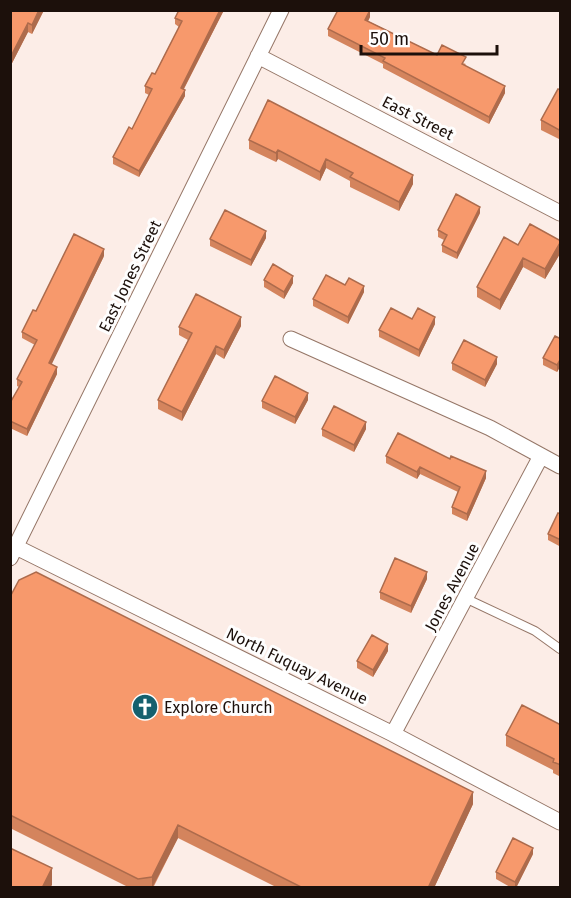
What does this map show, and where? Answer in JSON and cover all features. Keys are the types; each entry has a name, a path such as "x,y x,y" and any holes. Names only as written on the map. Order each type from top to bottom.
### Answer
{"street":[{"name":"East Jones Street","path":"13,553 281,10"},
{"name":"East Street","path":"258,56 561,213"},
{"path":"291,339 490,428 561,466"},
{"name":"Jones Avenue","path":"393,734 467,599 541,456"},
{"name":"North Fuquay Avenue","path":"13,553 393,734 561,822"}],"lane":[{"path":"467,599 535,631 561,649"}],"building":[{"path":"10,10 39,10 32,25 28,23 10,58"},
{"path":"179,10 220,10 181,88 185,90 139,171 113,157 129,127 132,129 152,89 145,86 152,73 155,74 182,21 175,18"},
{"path":"338,10 370,10 365,20 437,55 442,45 466,57 462,64 505,86 489,117 383,61 385,58 328,29"},
{"path":"558,89 561,90 561,131 541,120"},
{"path":"268,100 413,175 399,202 350,177 353,173 326,159 320,172 278,150 276,153 249,140"},
{"path":"456,194 480,207 457,253 442,245 447,235 438,230"},
{"path":"225,210 266,231 251,260 210,239"},
{"path":"530,224 561,241 545,269 523,258 500,300 477,287 504,237 518,245"},
{"path":"74,234 104,249 49,363 57,367 27,429 10,421 10,403 22,382 17,379 37,340 22,332 33,310 36,311"},
{"path":"273,264 293,276 284,292 264,280"},
{"path":"326,275 345,285 349,278 364,286 348,317 313,299"},
{"path":"196,294 241,317 224,350 216,346 182,412 158,400 192,333 179,327"},
{"path":"391,308 412,319 418,308 435,317 419,350 379,330"},
{"path":"555,336 561,339 561,358 557,365 543,358"},
{"path":"464,340 497,357 485,380 452,363"},
{"path":"275,376 308,393 295,417 262,401"},
{"path":"334,406 366,422 354,445 322,429"},
{"path":"398,433 450,459 451,456 486,471 467,514 452,507 460,487 420,467 417,472 386,456"},
{"path":"558,513 561,514 561,540 548,534"},
{"path":"395,558 427,572 411,606 380,592"},
{"name":"Explore Church","path":"36,572 473,792 428,888 303,888 178,825 152,877 138,879 10,815 10,597 19,580"},
{"path":"372,635 388,644 373,670 357,661"},
{"path":"522,705 561,725 561,765 553,762 554,759 506,735"},
{"path":"513,838 533,848 515,882 496,872"},
{"path":"10,848 52,868 42,888 10,888"}],"place":[{"name":"Explore Church","path":"145,707"}]}
